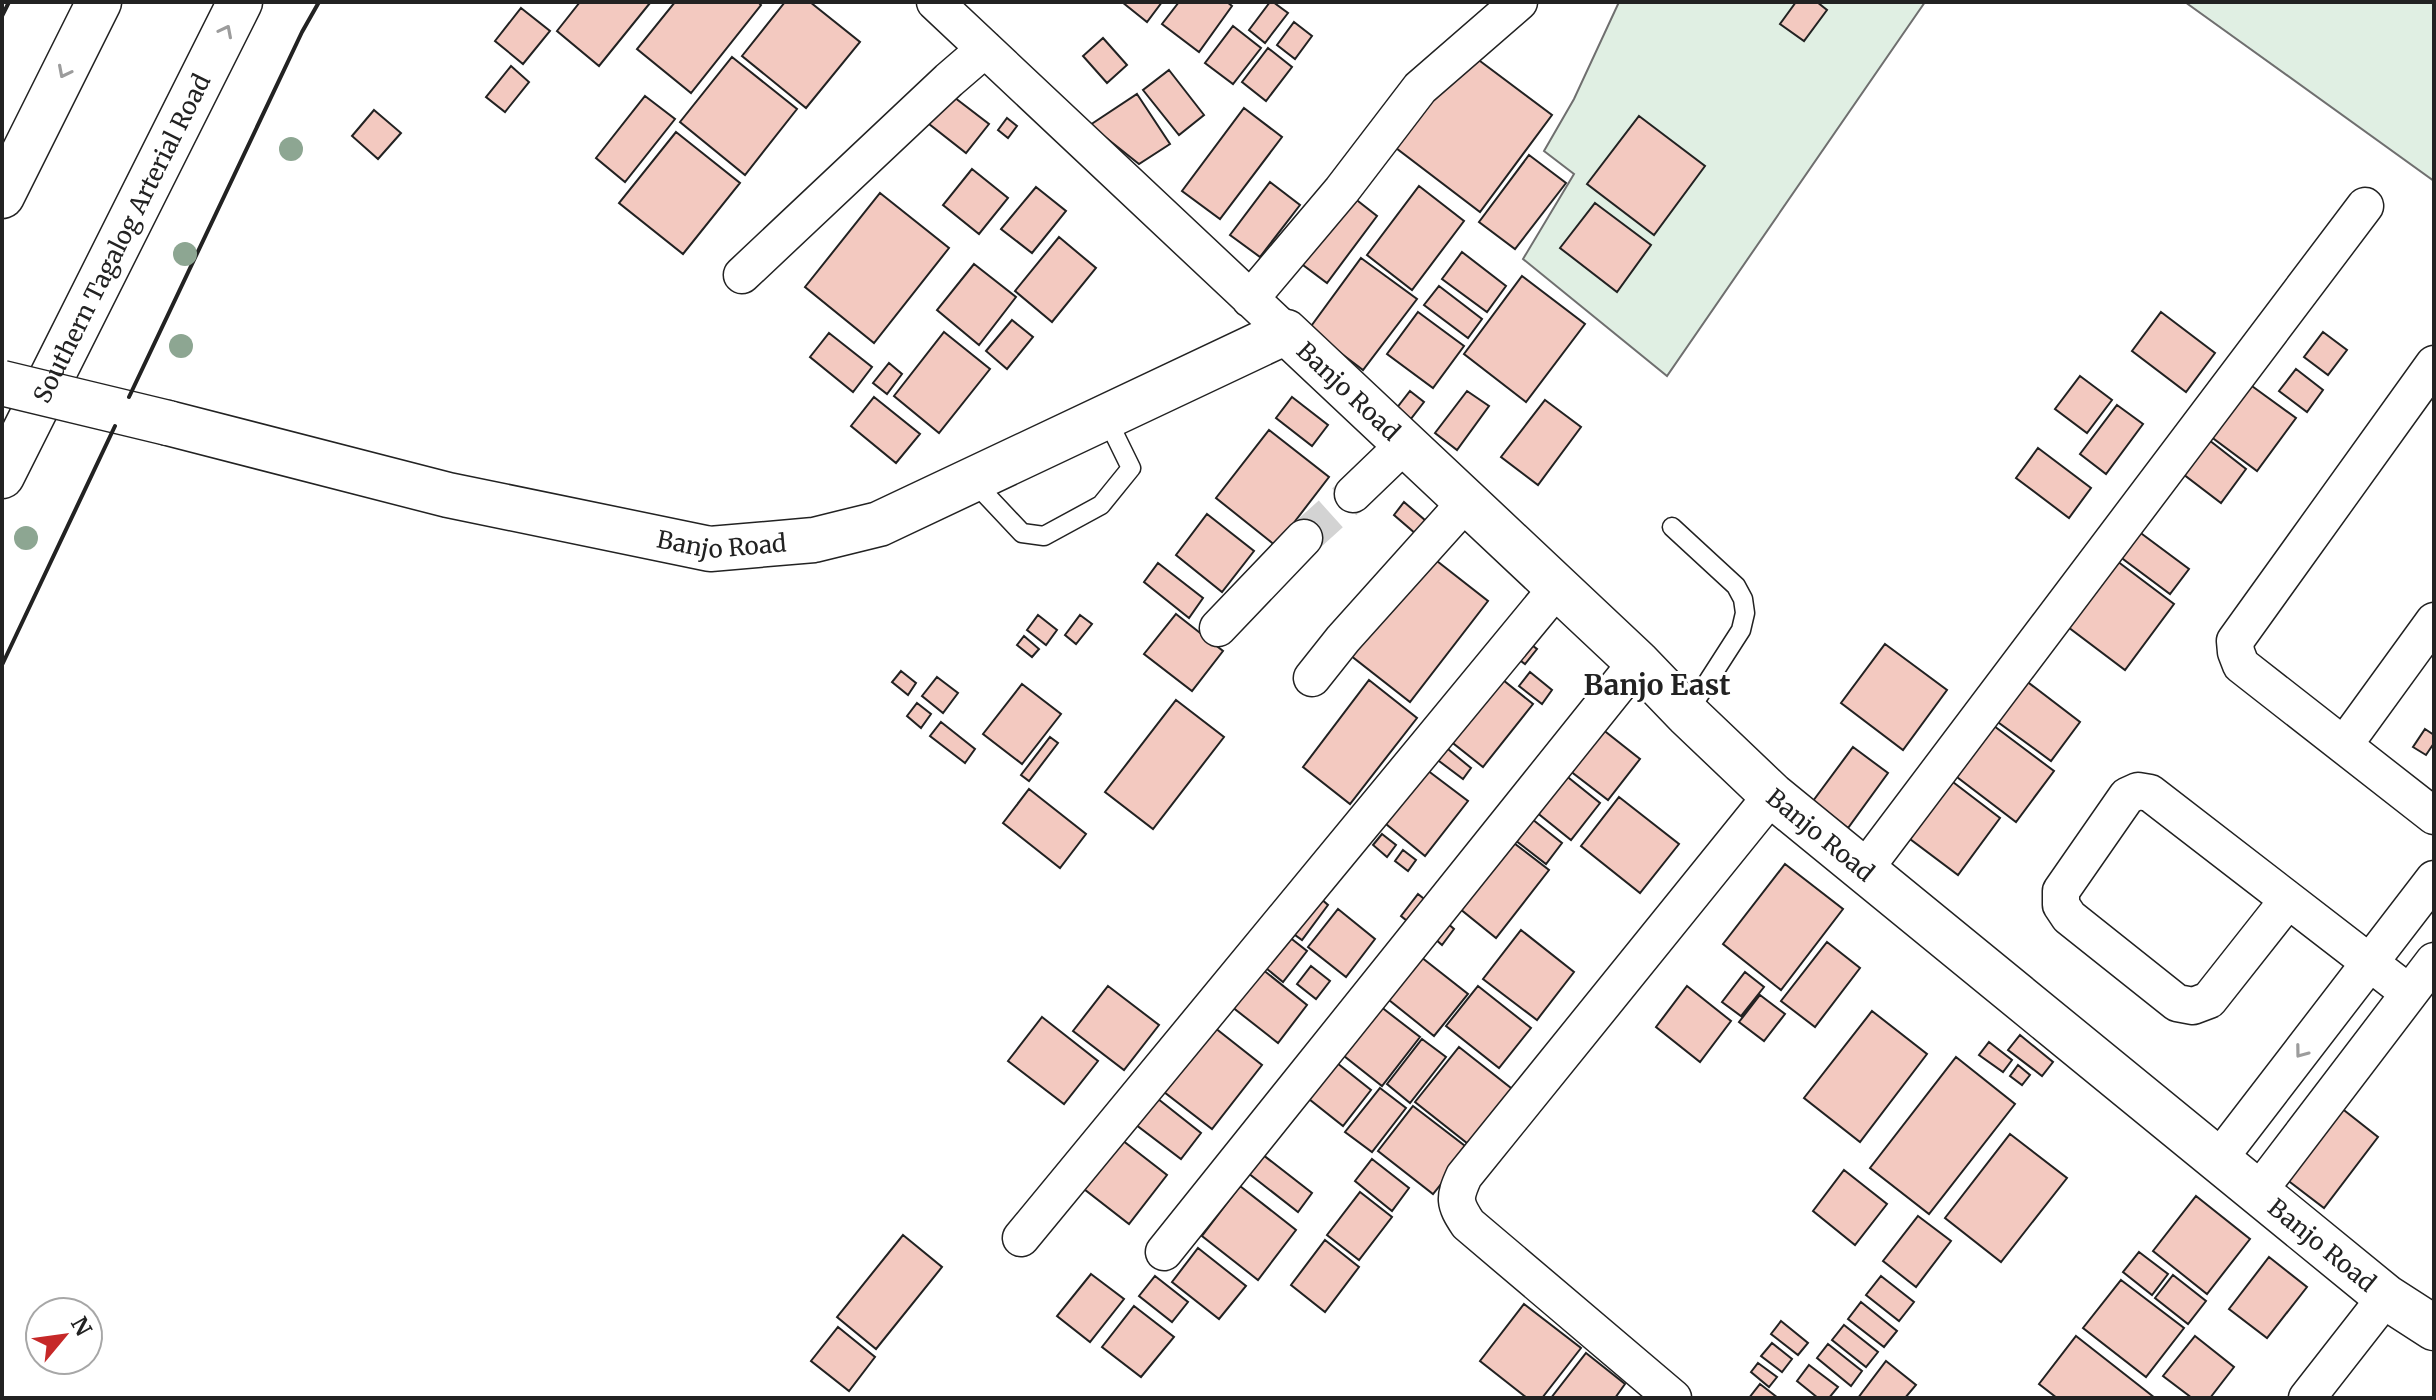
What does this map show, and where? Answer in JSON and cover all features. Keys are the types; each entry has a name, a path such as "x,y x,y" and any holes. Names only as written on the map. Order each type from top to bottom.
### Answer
{"main road":[{"path":"2,196 99,2"},
{"name":"Southern Tagalog Arterial Road","path":"2,476 240,2"},
{"name":"Banjo Road","path":"2,383 448,495 710,549 814,540 879,524 1286,332 1637,662 1772,795 2386,1297 2434,1328"}],"street":[{"path":"935,2 1286,332"},
{"path":"1250,299 1342,190 1420,88 1519,2"},
{"path":"742,275 985,49"},
{"path":"1864,870 2365,206"},
{"path":"2434,364 2235,641 2241,665 2434,816"},
{"path":"1353,494 1405,444"},
{"path":"1312,678 1466,502"},
{"path":"1218,628 1304,538"},
{"path":"1021,1238 1557,588"},
{"path":"2344,745 2434,621"},
{"path":"1164,1252 1637,662"},
{"path":"2288,900 2209,1000 2193,1006 2177,1003 2069,917 2061,905 2061,891 2127,796 2138,791 2150,793 2409,993"},
{"path":"1673,1398 1468,1224 1458,1209 1456,1194 1464,1176 1772,795"},
{"path":"2218,1160 2434,879"},
{"path":"2258,1192 2434,961"},
{"path":"2331,1012 2370,1045"},
{"path":"2307,1398 2386,1297"}],"lane":[{"path":"972,480 1022,533 1044,536 1101,505 1131,468 1106,417"},
{"path":"1672,527 1736,586 1743,599 1745,613 1741,630 1687,714"}],"green space":[{"path":"1619,2 1925,2 1667,376 1523,259 1574,174 1544,151 1574,99"},
{"path":"2185,2 2434,2 2434,181"}],"building":[{"path":"580,2 650,3 599,66 557,31"},
{"path":"675,2 758,2 761,5 691,93 637,49"},
{"path":"785,2 810,2 860,42 806,108 742,56"},
{"path":"1122,2 1162,2 1147,22"},
{"path":"1179,2 1227,2 1232,6 1199,52 1162,24"},
{"path":"1270,2 1288,13 1265,43 1249,30"},
{"path":"1796,2 1817,2 1827,10 1804,41 1780,24"},
{"path":"521,8 550,31 523,64 495,41"},
{"path":"1294,22 1312,36 1295,59 1277,45"},
{"path":"1233,26 1261,48 1233,84 1205,63"},
{"path":"1103,38 1127,65 1107,83 1083,56"},
{"path":"1268,48 1292,67 1266,101 1242,82"},
{"path":"1468,52 1552,115 1480,212 1396,148"},
{"path":"732,57 797,109 745,175 680,122"},
{"path":"511,66 529,82 505,112 486,97"},
{"path":"1169,70 1204,115 1179,135 1143,90"},
{"path":"946,91 989,124 966,153 924,120"},
{"path":"1137,94 1170,144 1139,164 1090,125"},
{"path":"645,96 675,119 625,182 596,158"},
{"path":"1244,108 1282,137 1220,219 1182,191"},
{"path":"374,110 401,133 378,159 352,136"},
{"path":"1639,116 1705,166 1654,235 1587,184"},
{"path":"1007,118 1017,126 1008,138 998,130"},
{"path":"676,132 740,183 683,254 619,203"},
{"path":"1529,155 1566,183 1515,249 1479,222"},
{"path":"972,169 1008,198 979,234 943,205"},
{"path":"1270,182 1300,205 1260,257 1230,235"},
{"path":"1419,186 1464,221 1412,290 1367,255"},
{"path":"1036,187 1066,211 1032,253 1001,229"},
{"path":"880,193 949,248 874,343 805,287"},
{"path":"1349,194 1377,216 1327,283 1299,262"},
{"path":"1595,203 1651,245 1617,292 1560,248"},
{"path":"1059,237 1096,268 1052,322 1015,291"},
{"path":"1462,252 1506,286 1487,312 1442,279"},
{"path":"1361,258 1417,299 1363,370 1309,329"},
{"path":"974,264 1016,297 979,345 937,310"},
{"path":"1522,276 1585,324 1526,402 1464,354"},
{"path":"1439,286 1482,319 1468,338 1424,305"},
{"path":"1418,312 1464,346 1433,388 1387,354"},
{"path":"2161,312 2215,353 2186,392 2132,351"},
{"path":"1012,320 1033,337 1007,369 986,351"},
{"path":"944,332 990,369 939,433 894,396"},
{"path":"2323,332 2347,350 2328,375 2304,357"},
{"path":"829,333 872,367 853,392 810,357"},
{"path":"889,363 902,374 887,394 873,383"},
{"path":"2296,369 2323,390 2307,412 2279,391"},
{"path":"2080,376 2112,400 2087,433 2055,409"},
{"path":"2245,381 2296,418 2257,471 2206,433"},
{"path":"1410,391 1424,402 1410,420 1396,409"},
{"path":"1467,391 1489,406 1457,450 1435,433"},
{"path":"874,397 920,434 896,463 851,426"},
{"path":"1292,397 1328,425 1312,446 1276,418"},
{"path":"1545,400 1581,427 1538,485 1501,457"},
{"path":"2117,405 2143,424 2106,474 2080,454"},
{"path":"1269,430 1329,477 1276,546 1216,498"},
{"path":"2209,440 2246,469 2221,503 2183,474"},
{"path":"2038,448 2091,488 2069,518 2016,478"},
{"path":"1404,502 1426,521 1416,534 1394,515"},
{"path":"1207,514 1254,551 1222,592 1176,555"},
{"path":"2138,531 2189,569 2170,594 2119,556"},
{"path":"1428,554 1488,601 1410,702 1350,655"},
{"path":"2117,561 2174,604 2125,670 2068,627"},
{"path":"1158,563 1203,598 1189,618 1144,582"},
{"path":"1176,614 1223,651 1192,691 1144,654"},
{"path":"1038,615 1057,630 1046,645 1027,630"},
{"path":"1080,615 1092,624 1076,644 1065,635"},
{"path":"1024,636 1039,649 1032,657 1017,645"},
{"path":"1521,637 1537,649 1525,664 1509,652"},
{"path":"1885,644 1947,690 1903,750 1841,703"},
{"path":"901,671 916,683 908,695 892,682"},
{"path":"1493,672 1533,704 1483,767 1444,736"},
{"path":"1530,672 1552,690 1542,704 1519,686"},
{"path":"937,677 958,693 943,713 922,696"},
{"path":"1369,680 1417,718 1350,804 1303,767"},
{"path":"2025,680 2080,722 2051,761 1995,720"},
{"path":"1022,684 1061,714 1022,764 983,734"},
{"path":"1176,700 1224,737 1153,829 1105,792"},
{"path":"917,703 931,714 921,728 907,716"},
{"path":"941,722 975,749 965,763 930,736"},
{"path":"1990,723 2054,771 2016,822 1953,774"},
{"path":"1597,725 1640,759 1608,800 1565,767"},
{"path":"2425,729 2434,735 2434,743 2426,755 2413,747"},
{"path":"1050,737 1058,743 1029,781 1021,775"},
{"path":"1437,740 1471,768 1463,779 1427,752"},
{"path":"1853,747 1888,773 1848,828 1813,801"},
{"path":"1427,770 1468,801 1425,856 1386,824"},
{"path":"1559,770 1600,803 1571,840 1530,807"},
{"path":"1949,779 2000,818 1958,875 1906,836"},
{"path":"1029,789 1086,834 1060,868 1003,823"},
{"path":"1619,797 1679,844 1640,893 1581,846"},
{"path":"1527,815 1562,843 1546,864 1511,837"},
{"path":"1382,834 1396,845 1387,857 1373,845"},
{"path":"1506,837 1549,870 1496,938 1454,904"},
{"path":"1403,850 1416,860 1408,871 1395,861"},
{"path":"1785,864 1843,909 1781,990 1723,944"},
{"path":"1312,891 1328,905 1302,940 1284,927"},
{"path":"1418,894 1434,907 1417,929 1401,916"},
{"path":"1338,909 1375,939 1346,977 1308,947"},
{"path":"1446,922 1454,929 1442,945 1434,938"},
{"path":"1279,929 1307,951 1283,982 1256,960"},
{"path":"1521,930 1574,972 1537,1020 1483,979"},
{"path":"1827,942 1860,968 1815,1027 1781,1001"},
{"path":"1421,957 1468,994 1434,1036 1389,1000"},
{"path":"1252,961 1307,1005 1278,1043 1222,999"},
{"path":"1311,966 1330,981 1316,999 1297,984"},
{"path":"1745,972 1764,987 1741,1016 1722,1002"},
{"path":"1108,986 1159,1025 1124,1070 1073,1031"},
{"path":"1478,986 1531,1028 1499,1068 1446,1026"},
{"path":"1687,986 1731,1021 1700,1062 1656,1027"},
{"path":"1760,995 1785,1014 1764,1041 1739,1022"},
{"path":"1376,1003 1420,1037 1382,1086 1339,1052"},
{"path":"1872,1011 1927,1054 1860,1142 1804,1098"},
{"path":"1042,1017 1098,1061 1064,1104 1008,1061"},
{"path":"1205,1020 1262,1065 1212,1129 1155,1085"},
{"path":"2020,1035 2053,1062 2042,1076 2008,1050"},
{"path":"1422,1039 1446,1057 1410,1103 1387,1084"},
{"path":"1989,1042 2012,1060 2003,1072 1979,1055"},
{"path":"1459,1047 1516,1092 1472,1147 1415,1102"},
{"path":"1956,1057 2015,1104 1929,1214 1870,1168"},
{"path":"1337,1063 1371,1090 1343,1126 1309,1099"},
{"path":"2018,1065 2030,1075 2022,1085 2010,1076"},
{"path":"1380,1088 1406,1108 1372,1152 1345,1132"},
{"path":"1148,1091 1201,1133 1181,1159 1127,1118"},
{"path":"1413,1106 1469,1149 1433,1194 1378,1151"},
{"path":"2340,1107 2378,1137 2324,1208 2286,1179"},
{"path":"1113,1133 1167,1175 1129,1224 1075,1182"},
{"path":"2010,1134 2067,1178 2001,1262 1945,1218"},
{"path":"1258,1151 1312,1193 1298,1212 1243,1169"},
{"path":"1372,1159 1409,1188 1392,1211 1355,1181"},
{"path":"1844,1170 1887,1204 1855,1245 1813,1211"},
{"path":"1240,1186 1296,1230 1258,1280 1202,1236"},
{"path":"1360,1192 1392,1217 1359,1260 1327,1235"},
{"path":"2196,1196 2250,1239 2207,1294 2153,1251"},
{"path":"1918,1216 1951,1241 1916,1287 1883,1261"},
{"path":"903,1235 942,1267 876,1349 837,1317"},
{"path":"1325,1240 1359,1267 1325,1312 1291,1285"},
{"path":"1198,1248 1246,1286 1219,1319 1172,1282"},
{"path":"2139,1252 2168,1274 2152,1295 2123,1272"},
{"path":"2269,1257 2307,1287 2267,1338 2229,1309"},
{"path":"1091,1274 1124,1299 1090,1342 1057,1316"},
{"path":"2173,1275 2206,1301 2188,1324 2155,1298"},
{"path":"1155,1276 1188,1302 1172,1322 1139,1296"},
{"path":"1881,1276 1914,1302 1899,1321 1866,1295"},
{"path":"2121,1280 2184,1328 2146,1377 2083,1328"},
{"path":"1861,1302 1897,1331 1884,1347 1848,1319"},
{"path":"1524,1304 1581,1348 1542,1398 1527,1398 1480,1361"},
{"path":"1134,1306 1174,1337 1141,1377 1102,1347"},
{"path":"1781,1321 1808,1343 1798,1355 1771,1334"},
{"path":"1844,1325 1878,1352 1866,1367 1832,1340"},
{"path":"838,1327 875,1357 849,1391 811,1361"},
{"path":"2076,1336 2155,1398 2057,1398 2039,1384"},
{"path":"2195,1336 2234,1367 2210,1398 2192,1398 2163,1376"},
{"path":"1772,1343 1792,1359 1782,1372 1761,1356"},
{"path":"1828,1344 1862,1371 1851,1386 1817,1358"},
{"path":"1586,1353 1625,1384 1615,1398 1551,1398"},
{"path":"1886,1361 1916,1385 1905,1398 1858,1398"},
{"path":"1758,1363 1777,1377 1769,1387 1751,1372"},
{"path":"1809,1365 1838,1387 1829,1398 1818,1398 1797,1381"},
{"path":"1760,1384 1778,1398 1749,1398"}],"tunnel":[{"path":"1304,538 1353,494"}],"wall":[{"path":"2,16 9,2"},
{"path":"129,397 319,2"},
{"path":"2,665 115,426"}],"district":[{"name":"Banjo East","path":"1657,685"}]}
